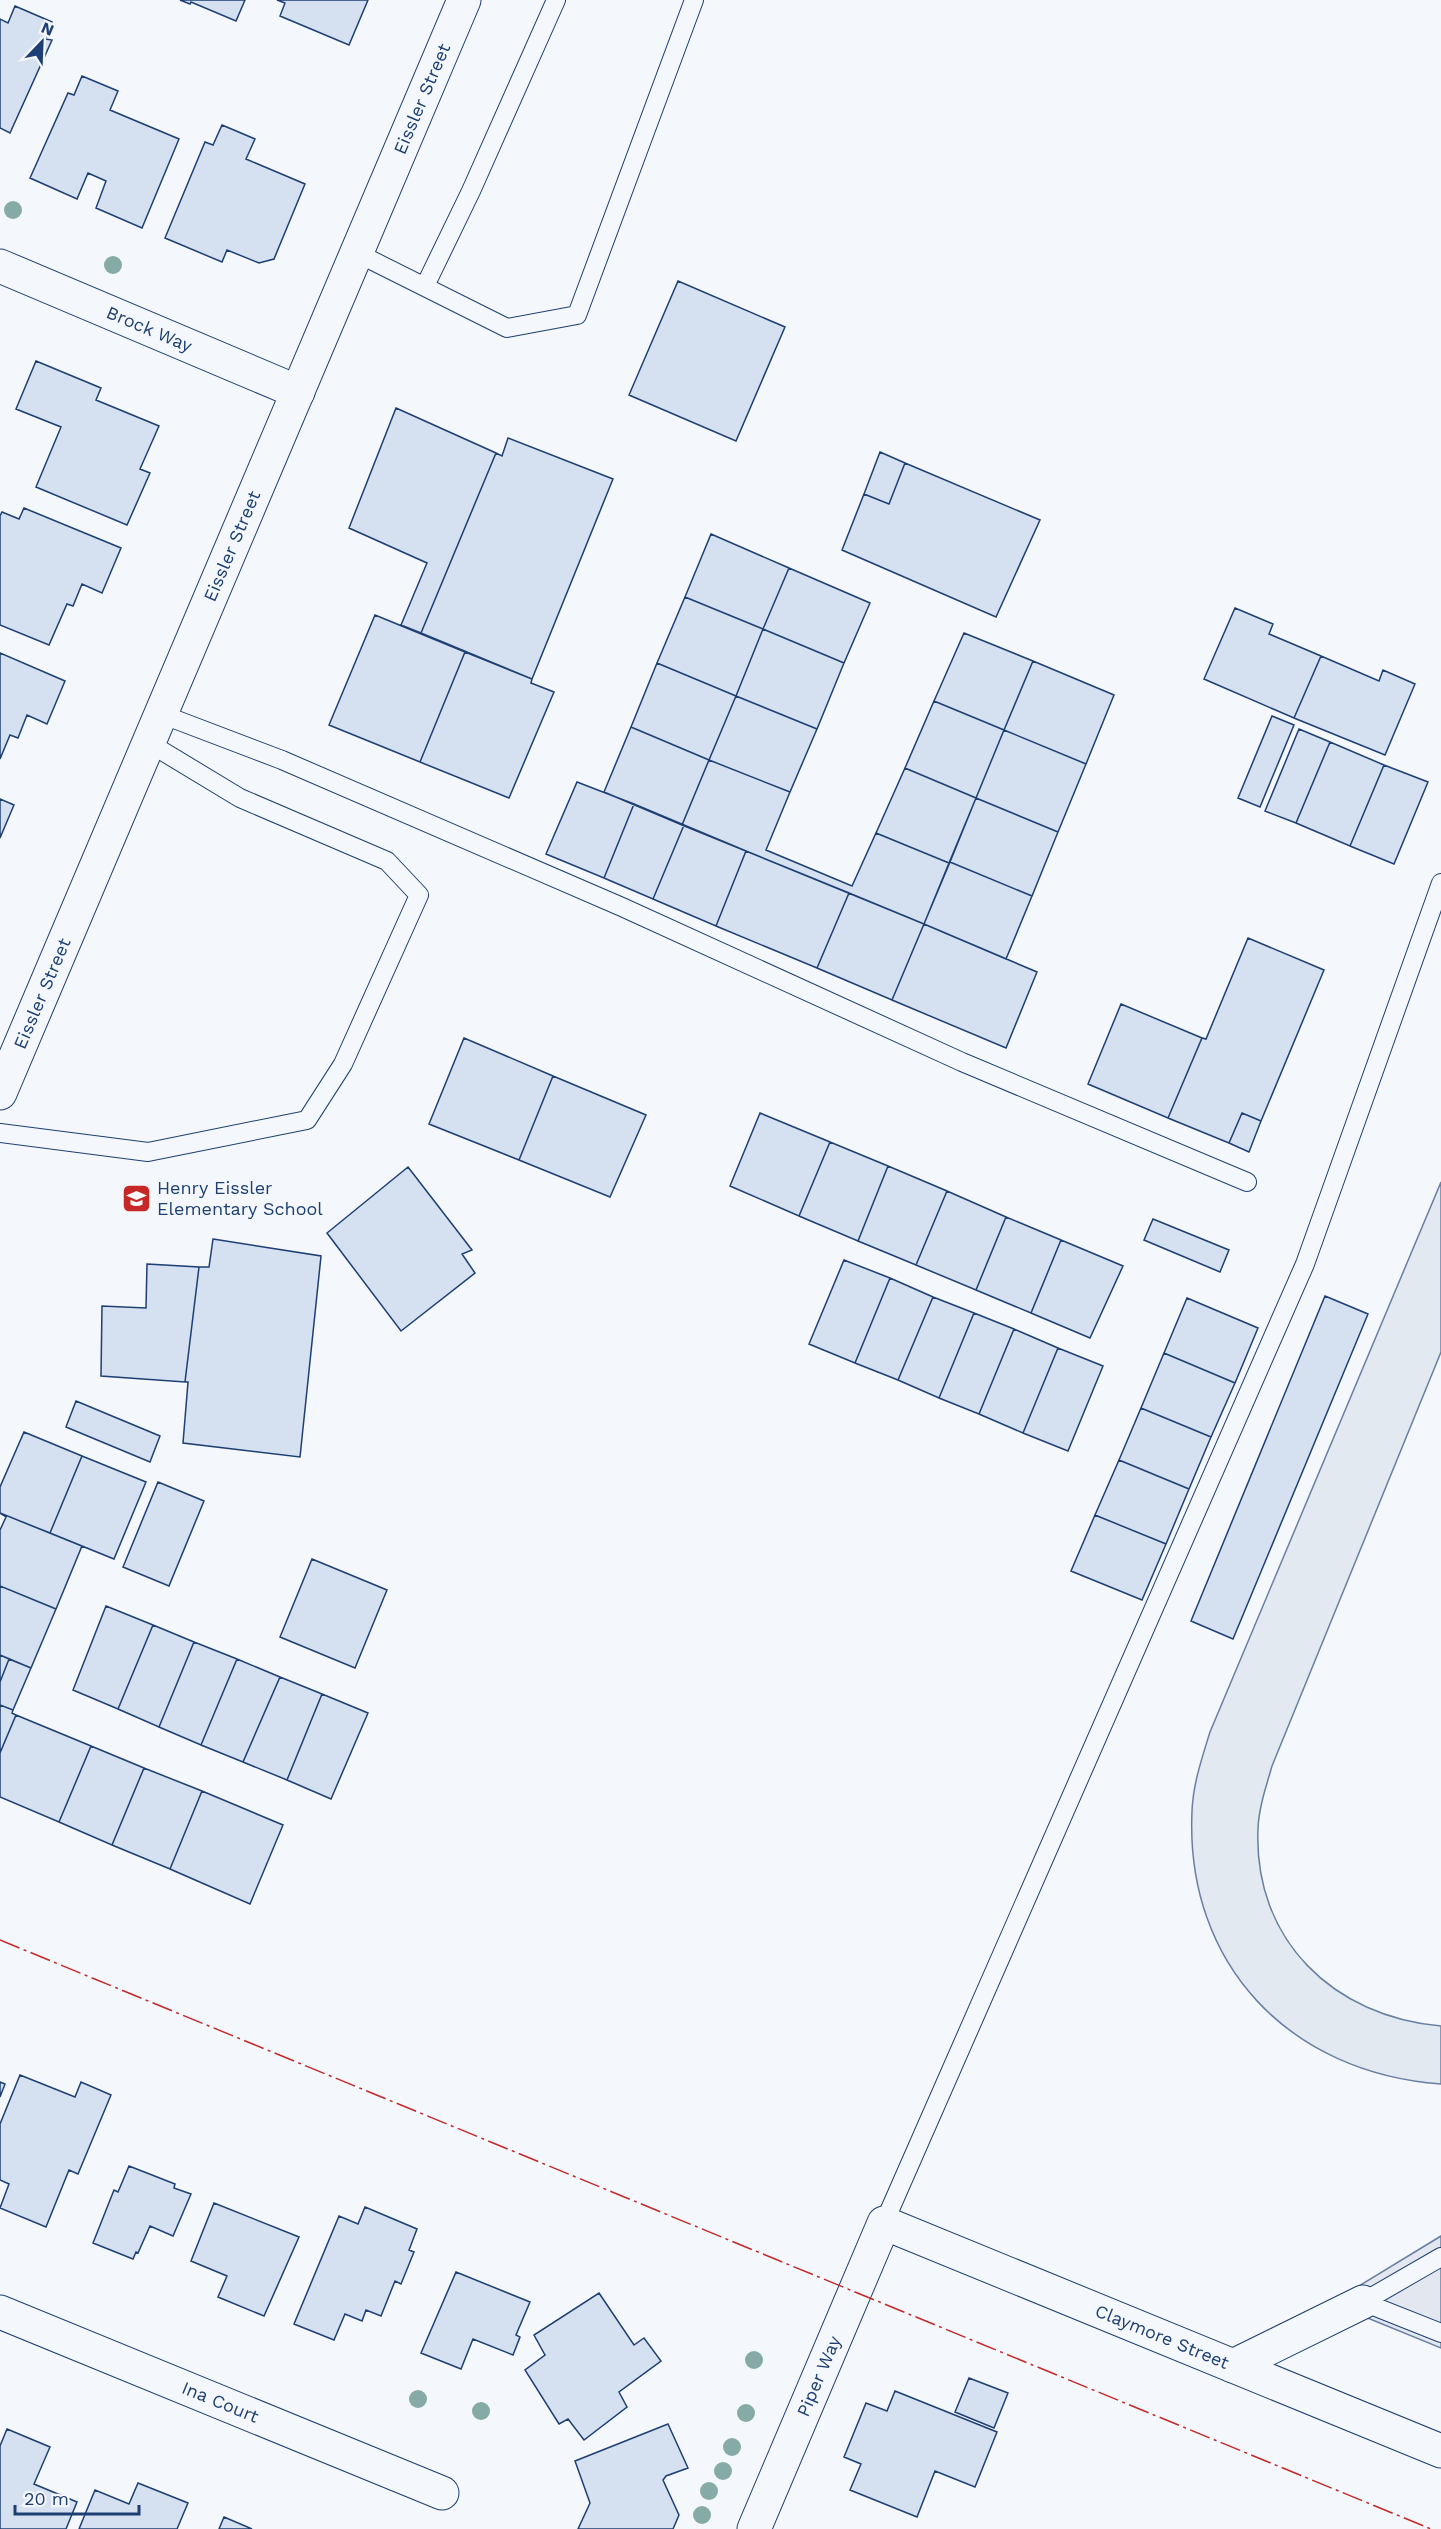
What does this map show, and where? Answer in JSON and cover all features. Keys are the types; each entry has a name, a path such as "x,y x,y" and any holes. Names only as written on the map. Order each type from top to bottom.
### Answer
{"street":[{"name":"Eissler Street","path":"0,1093 464,0"},
{"name":"Brock Way","path":"0,266 298,392"},
{"name":"Claymore Street","path":"884,2223 1441,2451"},
{"name":"Piper Way","path":"754,2529 884,2223"},
{"path":"1233,2366 1363,2302"},
{"name":"Ina Court","path":"0,2312 442,2493"}],"lane":[{"path":"425,286 471,191 556,0"},
{"path":"357,253 507,328 577,315 694,0"},
{"path":"0,1133 148,1152 308,1120 344,1064 419,895 387,861 240,798 216,783 155,728"},
{"path":"155,728 282,760 556,878 962,1062 1246,1182"},
{"path":"884,2223 1305,1264 1441,883"},
{"path":"1363,2302 1441,2257"},
{"path":"1363,2302 1441,2333"}],"shaded area":[{"path":"1441,1182 1441,1352 1272,1766 1261,1805 1258,1828 1260,1868 1269,1905 1285,1937 1308,1966 1335,1989 1367,2007 1402,2020 1441,2026 1441,2084 1387,2075 1337,2058 1294,2033 1257,2001 1228,1962 1207,1917 1194,1866 1192,1811 1196,1781 1210,1732"},
{"path":"1441,2236 1441,2348 1331,2303"}],"building":[{"path":"180,0 245,0 236,21 191,2 190,4"},
{"path":"277,0 368,0 349,45 280,16 285,3"},
{"path":"15,6 52,22 45,39 52,40 10,133 0,128 0,19 8,23"},
{"path":"82,76 118,91 110,110 179,139 142,228 96,208 106,181 88,173 77,199 30,178 68,93 74,95"},
{"path":"222,125 255,139 246,159 305,184 274,259 259,263 227,250 222,262 165,238 205,142 213,145"},
{"path":"678,281 785,327 736,441 629,395"},
{"path":"36,361 101,388 96,400 159,426 140,469 150,473 127,525 36,487 61,427 16,409"},
{"path":"396,408 496,453 421,633 401,625 427,563 349,528"},
{"path":"508,438 613,479 532,679 421,633 496,453 502,456"},
{"path":"880,452 905,463 889,504 864,494"},
{"path":"905,463 1040,520 996,617 842,550 864,494 889,504"},
{"path":"24,508 121,548 102,593 82,584 73,606 67,604 49,645 0,625 0,516 2,512 19,519"},
{"path":"711,534 789,568 763,629 685,597"},
{"path":"789,568 870,603 844,663 763,629"},
{"path":"685,597 763,629 736,696 657,663"},
{"path":"1235,608 1273,624 1269,634 1321,656 1294,718 1204,679"},
{"path":"375,615 465,652 420,762 329,725"},
{"path":"763,629 844,663 817,729 736,696"},
{"path":"964,633 1033,661 1004,730 934,701"},
{"path":"465,652 532,679 531,683 554,692 509,798 420,762"},
{"path":"0,653 65,681 47,724 27,715 18,738 10,735 0,759"},
{"path":"1321,656 1379,681 1383,670 1415,684 1385,755 1294,718"},
{"path":"1033,661 1114,695 1086,764 1004,730"},
{"path":"657,663 736,696 709,760 631,727"},
{"path":"736,696 817,729 790,792 709,760"},
{"path":"934,701 1004,730 976,798 905,768"},
{"path":"1272,716 1294,725 1260,807 1238,798"},
{"path":"631,727 709,760 682,825 604,792"},
{"path":"1299,729 1330,742 1296,823 1265,811"},
{"path":"1004,730 1086,764 1058,832 976,798"},
{"path":"1330,742 1384,765 1350,846 1296,823"},
{"path":"709,760 790,792 766,850 852,886 876,833 949,863 924,924 682,825"},
{"path":"1384,765 1428,782 1394,864 1350,846"},
{"path":"905,768 976,798 949,863 876,833"},
{"path":"577,782 634,804 604,878 546,854"},
{"path":"976,798 1058,832 1032,896 950,862"},
{"path":"0,799 14,805 0,838"},
{"path":"634,804 684,825 653,899 604,878"},
{"path":"684,825 746,851 716,926 653,899"},
{"path":"746,851 849,893 817,968 716,926"},
{"path":"950,862 1032,896 1006,959 924,924"},
{"path":"849,893 924,924 892,1000 817,968"},
{"path":"924,924 1037,972 1006,1048 892,1000"},
{"path":"1248,938 1324,970 1261,1121 1242,1113 1229,1143 1168,1118 1202,1038 1206,1039"},
{"path":"1121,1004 1202,1038 1168,1118 1088,1084"},
{"path":"464,1038 553,1076 519,1160 429,1124"},
{"path":"553,1076 646,1115 610,1197 519,1160"},
{"path":"760,1113 830,1142 799,1216 730,1186"},
{"path":"1242,1113 1261,1121 1249,1152 1229,1143"},
{"path":"830,1142 888,1166 858,1241 799,1216"},
{"path":"888,1166 947,1191 916,1265 858,1241"},
{"path":"408,1167 472,1250 462,1254 475,1273 401,1331 327,1233"},
{"path":"947,1191 1006,1217 976,1290 916,1265"},
{"path":"1006,1217 1061,1240 1031,1313 976,1290"},
{"path":"1153,1219 1229,1250 1220,1272 1144,1240"},
{"path":"213,1239 321,1256 300,1457 183,1443 188,1382 185,1382 199,1267 209,1267"},
{"path":"1061,1240 1123,1266 1090,1338 1031,1313"},
{"path":"844,1260 890,1278 855,1363 809,1344"},
{"path":"147,1264 199,1267 185,1382 101,1376 102,1306 146,1308"},
{"path":"890,1278 933,1297 898,1380 855,1363"},
{"path":"1325,1296 1368,1314 1233,1639 1191,1621"},
{"path":"933,1297 974,1313 939,1398 898,1380"},
{"path":"1187,1298 1258,1328 1235,1383 1164,1353"},
{"path":"974,1313 1014,1329 979,1414 939,1398"},
{"path":"1014,1329 1058,1348 1023,1433 979,1414"},
{"path":"1058,1348 1103,1366 1068,1451 1023,1433"},
{"path":"1164,1353 1235,1383 1211,1437 1141,1408"},
{"path":"76,1401 160,1436 150,1462 66,1427"},
{"path":"1141,1408 1211,1437 1189,1489 1119,1460"},
{"path":"24,1432 82,1456 50,1533 0,1513 0,1487"},
{"path":"82,1456 146,1482 114,1559 50,1533"},
{"path":"1119,1460 1189,1489 1166,1544 1095,1515"},
{"path":"158,1482 204,1501 169,1586 123,1567"},
{"path":"0,1513 82,1546 56,1609 0,1586 0,1530 6,1517"},
{"path":"1095,1515 1166,1544 1142,1600 1071,1571"},
{"path":"312,1559 387,1590 355,1668 280,1637"},
{"path":"0,1586 56,1609 31,1668 0,1655"},
{"path":"106,1606 153,1625 118,1709 73,1690"},
{"path":"153,1625 194,1642 159,1727 118,1709"},
{"path":"194,1642 237,1659 201,1745 159,1727"},
{"path":"0,1655 9,1659 0,1682"},
{"path":"9,1659 31,1668 13,1710 0,1705 0,1682"},
{"path":"237,1659 280,1677 243,1762 201,1745"},
{"path":"280,1677 322,1694 287,1780 243,1762"},
{"path":"322,1694 368,1713 331,1799 287,1780"},
{"path":"0,1705 13,1710 12,1713 16,1715 0,1753"},
{"path":"16,1715 91,1746 59,1822 0,1797 0,1753"},
{"path":"91,1746 144,1768 112,1845 59,1822"},
{"path":"144,1768 202,1791 170,1869 112,1845"},
{"path":"202,1791 283,1825 250,1904 170,1869"},
{"path":"20,2075 75,2097 81,2082 111,2095 78,2174 69,2170 46,2227 0,2208 9,2184 0,2180 0,2124"},
{"path":"0,2082 5,2084 0,2097"},
{"path":"129,2166 175,2184 174,2188 191,2194 173,2236 150,2226 133,2259 93,2243 114,2190 118,2192"},
{"path":"214,2203 299,2237 264,2316 218,2297 227,2276 191,2261"},
{"path":"365,2207 417,2229 409,2250 414,2252 401,2284 395,2281 381,2316 366,2310 362,2321 345,2314 334,2340 294,2324 339,2216 358,2224"},
{"path":"456,2272 530,2302 516,2335 520,2337 513,2355 473,2339 461,2369 421,2353"},
{"path":"599,2293 634,2345 644,2338 661,2361 619,2392 627,2407 584,2440 568,2419 559,2424 525,2370 545,2355 534,2335"},
{"path":"969,2378 1008,2393 994,2428 955,2412"},
{"path":"895,2391 997,2432 975,2487 935,2471 917,2517 850,2490 861,2464 844,2457 866,2403 887,2411"},
{"path":"668,2424 688,2468 666,2476 663,2480 679,2515 673,2529 578,2529 590,2503 575,2461"},
{"path":"7,2429 50,2447 34,2484 77,2502 66,2529 0,2529 0,2446"},
{"path":"138,2483 188,2503 177,2529 79,2529 95,2490 129,2504"},
{"path":"224,2517 252,2529 219,2529"}],"power":[{"path":"0,1940 1431,2529"}],"place":[{"name":"Henry Eissler Elementary School","path":"136,1198"}]}
